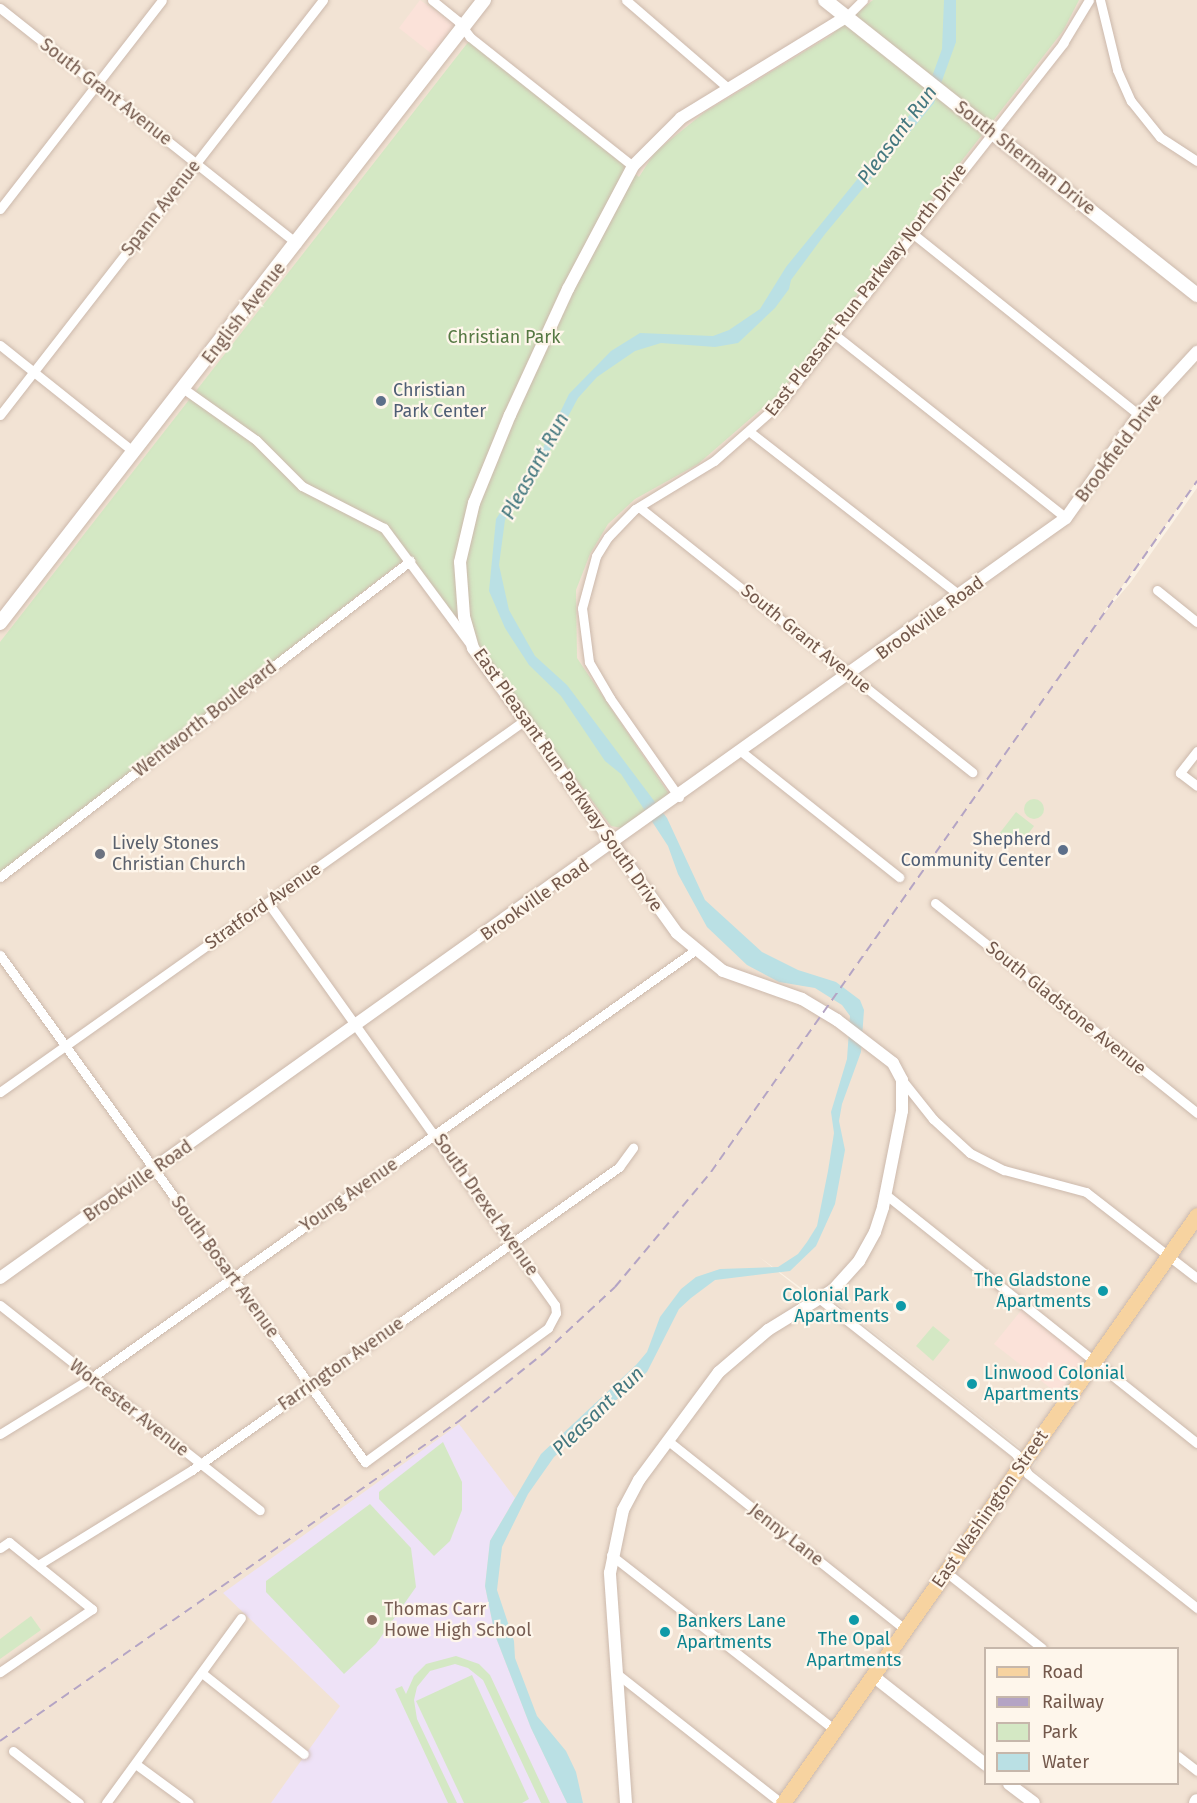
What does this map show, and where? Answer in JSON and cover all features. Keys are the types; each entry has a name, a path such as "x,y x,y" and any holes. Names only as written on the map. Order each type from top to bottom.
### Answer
{"main road":[{"name":"English Avenue","path":"0,623 484,0"},
{"name":"South Sherman Drive","path":"825,0 1197,295"},
{"name":"East Washington Street","path":"782,1803 1197,1215"}],"street":[{"path":"0,209 162,0"},
{"name":"Spann Avenue","path":"0,415 323,0"},
{"path":"432,0 462,28 633,166"},
{"path":"626,0 728,88"},
{"name":"East Pleasant Run Parkway South Drive","path":"863,0 846,16 672,125 633,166 548,331 474,503 459,570 464,616 473,648 613,845 693,951 733,976 802,999 824,1011 893,1063 902,1080"},
{"name":"East Pleasant Run Parkway North Drive","path":"680,797 601,684 583,639 583,597 593,563 608,537 639,507 701,470 750,432 781,402 991,131 1063,43 1089,0"},
{"path":"1100,0 1117,70 1131,101 1160,137 1197,161"},
{"name":"South Grant Avenue","path":"0,8 297,243"},
{"path":"912,233 1139,415"},
{"path":"834,334 1066,519"},
{"path":"0,345 134,452"},
{"name":"Brookfield Drive","path":"1066,519 1139,415 1197,352"},
{"path":"184,389 256,440 302,486 380,525 410,561 473,648"},
{"path":"750,432 961,596"},
{"name":"South Grant Avenue","path":"639,507 972,772"},
{"name":"Brookville Road","path":"0,1278 613,845 1066,519"},
{"name":"Wentworth Boulevard","path":"0,877 410,561"},
{"path":"1157,590 1196,617"},
{"name":"Stratford Avenue","path":"0,1092 525,720"},
{"path":"1197,751 1180,773 1197,786"},
{"path":"742,753 899,877"},
{"name":"South Drexel Avenue","path":"268,903 513,1243 555,1305 556,1313 548,1328 365,1462"},
{"name":"South Gladstone Avenue","path":"934,903 1197,1113"},
{"name":"Young Avenue","path":"0,1434 91,1378 693,951"},
{"name":"South Bosart Avenue","path":"0,955 365,1462"},
{"path":"626,1803 616,1673 611,1555 627,1500 704,1390 732,1359 768,1330 820,1299 859,1261 875,1232 885,1194 902,1111 902,1080"},
{"path":"902,1080 949,1136 976,1157 1004,1170 1086,1192 1197,1278"},
{"name":"Farrington Avenue","path":"38,1565 200,1464 619,1167 633,1148"},
{"path":"885,1194 1197,1443"},
{"path":"820,1299 1016,1454 1028,1474 1197,1608"},
{"name":"Worcester Avenue","path":"0,1305 260,1510"},
{"name":"Jenny Lane","path":"667,1440 905,1629"},
{"path":"0,1548 9,1542 92,1609 0,1672"},
{"path":"611,1555 835,1730"},
{"path":"946,1572 1041,1647"},
{"path":"106,1803 137,1765 241,1618"},
{"path":"202,1673 304,1754"},
{"path":"616,1673 782,1803"},
{"path":"873,1676 984,1763"},
{"path":"13,1751 79,1803"},
{"path":"1179,1757 1197,1771"},
{"path":"137,1765 189,1803"},
{"path":"1010,1785 1034,1803"}],"shaded area":[{"name":"Christian Park","path":"0,0 1197,0 1197,481 1096,623 1131,582 1197,488 1197,1600 1032,1469 1037,1461 834,1301 819,1291 812,1296 758,1256 1013,1458 1025,1478 1197,1612 1197,1803 0,1803"},
{"path":"420,0 455,24 432,54 399,28"},
{"path":"1023,1308 1084,1357 1058,1394 994,1344"},
{"name":"Thomas Carr Howe High School","path":"459,1424 515,1498 490,1541 485,1586 495,1635 531,1728 567,1803 271,1803 340,1706 223,1593"}],"green space":[{"name":"Christian Park","path":"873,0 1079,0 1063,31 782,391 698,464 635,499 608,524 590,554 576,590 577,658 671,797 622,828 611,826 409,556 0,873 0,642 469,41 639,177 655,152 705,112 830,36"},
{"path":"1034,799 1041,802 1044,809 1041,816 1034,819 1027,816 1024,809 1027,802"},
{"path":"1016,812 1034,826 1018,848 999,834"},
{"path":"933,1326 950,1340 933,1361 916,1346"},
{"path":"443,1442 462,1482 462,1510 450,1541 434,1556 379,1499 379,1492"},
{"path":"370,1504 411,1548 416,1587 376,1644 344,1674 266,1592 266,1581"},
{"path":"31,1616 41,1630 0,1659 0,1639"},
{"path":"456,1656 479,1664 490,1675 550,1803 541,1803 483,1680 468,1668 455,1664 430,1671 417,1687 414,1700 417,1719 457,1803 448,1803 395,1689 402,1686 406,1694 414,1676 426,1664"},
{"path":"472,1675 529,1799 522,1803 464,1803 416,1701"}],"water":[{"name":"Pleasant Run","path":"944,0 956,0 956,42 934,103 825,234 791,280 789,289 775,308 738,343 715,347 661,343 635,351 597,377 578,398 547,456 505,520 499,565 509,610 535,656 567,685 667,818 705,900 762,952 798,970 836,982 860,1000 864,1010 861,1052 842,1104 839,1121 845,1150 835,1204 816,1246 790,1271 715,1280 679,1309 647,1372 554,1457 528,1494 502,1547 497,1590 514,1641 515,1658 537,1716 566,1751 576,1772 583,1803 567,1803 531,1728 495,1635 485,1586 490,1541 541,1454 636,1365 647,1352 660,1317 681,1289 696,1277 720,1269 778,1267 798,1254 807,1242 817,1226 828,1171 834,1133 831,1112 847,1059 850,1016 842,1005 815,988 779,982 747,965 707,927 678,874 668,846 621,774 605,761 561,696 529,665 505,628 489,591 496,519 541,452 569,394 611,351 640,333 713,336 729,330 760,309 786,267 925,96 942,49"}],"railway":[{"path":"0,1741 459,1421 544,1353 615,1287 711,1172 1197,481"}],"place":[{"name":"Christian Park Center","path":"381,401"},
{"name":"Shepherd Community Center","path":"1063,850"},
{"name":"Lively Stones Christian Church","path":"100,854"},
{"name":"The Gladstone Apartments","path":"1103,1291"},
{"name":"Colonial Park Apartments","path":"901,1306"},
{"name":"Linwood Colonial Apartments","path":"972,1384"},
{"name":"Thomas Carr Howe High School","path":"372,1620"},
{"name":"The Opal Apartments","path":"854,1620"},
{"name":"Bankers Lane Apartments","path":"665,1632"}]}
